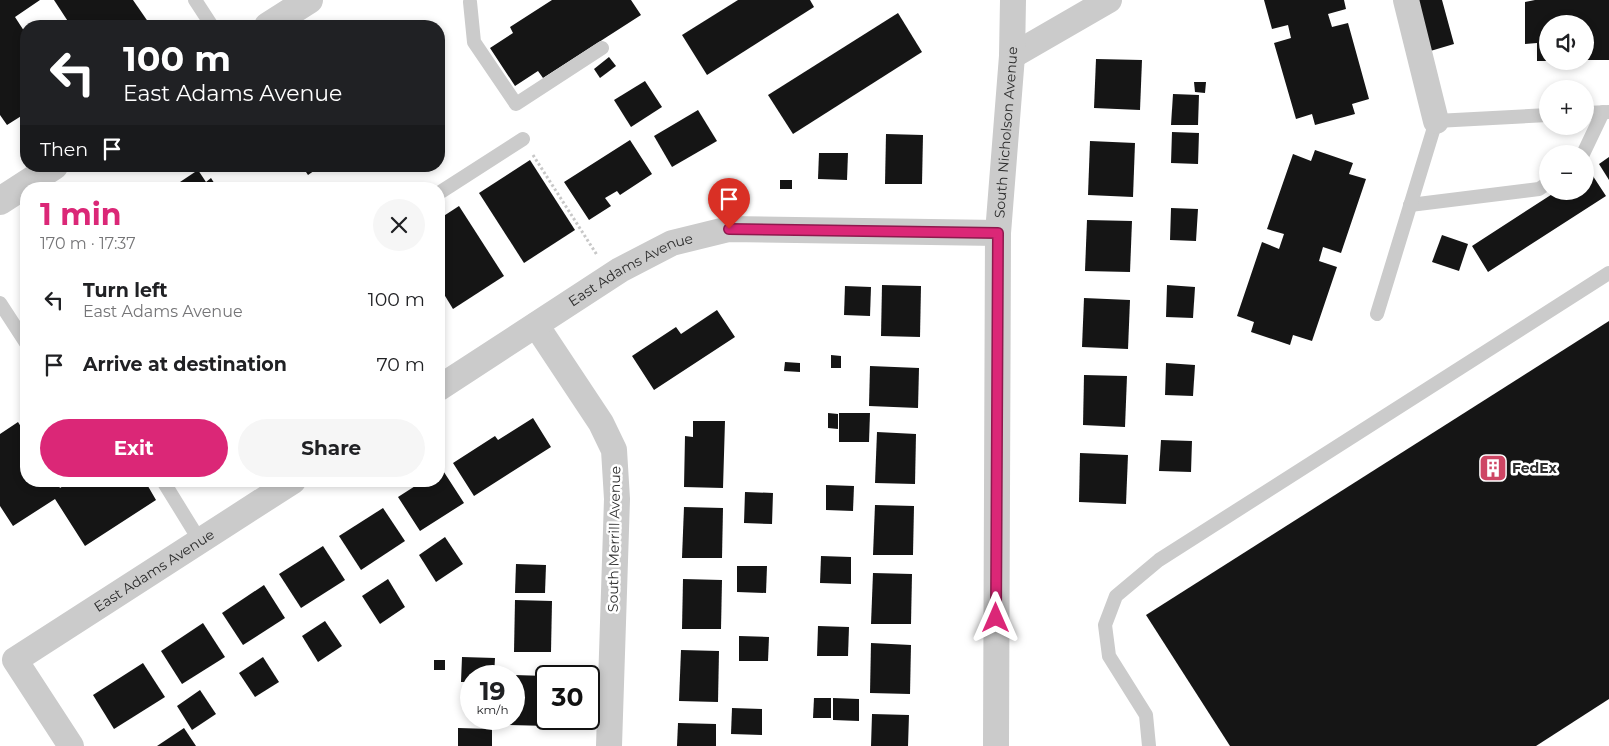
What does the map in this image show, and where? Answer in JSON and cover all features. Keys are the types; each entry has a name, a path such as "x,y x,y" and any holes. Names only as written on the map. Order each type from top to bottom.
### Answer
{"street":[{"path":"277,20 309,0"},
{"name":"South Nicholson Avenue","path":"996,746 998,233 1012,56 1013,0"},
{"path":"1012,56 1109,0"},
{"path":"1406,0 1436,121"},
{"path":"25,182 43,172"},
{"path":"2,195 20,185"},
{"name":"East Adams Avenue","path":"445,384 611,276 672,243 729,229 998,233"},
{"name":"South Merrill Avenue","path":"536,325 601,422 614,450 617,500 609,746"},
{"name":"East Adams Avenue","path":"71,746 15,660 285,487"}],"lane":[{"path":"195,0 208,20"},
{"path":"471,1 474,42 516,104 602,48"},
{"path":"1588,145 1606,112"},
{"path":"1377,314 1436,121 1539,115"},
{"path":"445,189 523,139"},
{"path":"1410,205 1539,189"},
{"path":"1149,746 1146,714 1109,656 1105,625 1116,596 1160,560 1609,273"},
{"path":"0,303 20,334"},
{"path":"166,487 200,541"}],"path":[{"path":"523,139 611,276"}],"building":[{"path":"0,0 40,0 15,17 20,25 20,117 7,125 0,115"},
{"path":"54,0 133,0 147,20 67,20"},
{"path":"552,0 631,0 641,15 543,78 538,71 515,86 490,48 513,33 510,27"},
{"path":"738,0 810,0 814,7 707,75 682,35"},
{"path":"1264,0 1344,0 1346,9 1328,14 1332,27 1348,23 1369,99 1352,104 1355,114 1315,125 1312,114 1296,119 1274,43 1291,38 1288,25 1272,29"},
{"path":"1413,0 1442,0 1454,44 1427,52"},
{"path":"1535,0 1609,0 1609,60 1594,60 1594,15 1539,15 1539,61 1537,61 1537,43 1525,44 1525,2"},
{"path":"898,13 922,52 793,134 768,95"},
{"path":"609,57 616,66 600,78 594,69"},
{"path":"1096,59 1142,60 1140,110 1094,108"},
{"path":"645,81 662,107 631,127 614,100"},
{"path":"1194,82 1206,82 1205,93 1195,92"},
{"path":"1173,94 1199,95 1198,125 1171,125"},
{"path":"698,110 717,141 672,167 654,136"},
{"path":"1172,132 1199,133 1198,164 1171,163"},
{"path":"886,134 923,135 922,184 885,184"},
{"path":"630,140 652,174 620,195 617,191 605,198 611,206 589,220 564,182"},
{"path":"1090,141 1135,143 1133,197 1088,195"},
{"path":"1315,150 1353,163 1349,174 1366,179 1341,253 1323,247 1319,261 1337,267 1312,341 1293,335 1290,345 1251,332 1254,322 1237,316 1262,242 1279,249 1284,234 1267,229 1293,154 1311,161"},
{"path":"819,153 848,153 847,180 818,179"},
{"path":"1609,157 1609,180 1599,164"},
{"path":"530,160 575,230 524,263 479,193"},
{"path":"195,172 199,172 206,182 180,182"},
{"path":"1594,178 1606,196 1488,272 1472,246 1543,200 1594,200"},
{"path":"780,180 792,180 792,189 780,189"},
{"path":"459,206 504,276 453,309 445,296 445,215"},
{"path":"1171,208 1198,209 1196,241 1170,240"},
{"path":"1087,220 1132,221 1130,272 1085,271"},
{"path":"1442,235 1468,244 1459,271 1432,262"},
{"path":"882,285 921,286 920,337 881,336"},
{"path":"1167,285 1195,287 1193,318 1166,317"},
{"path":"845,286 871,287 870,316 844,315"},
{"path":"1084,298 1130,300 1128,349 1082,347"},
{"path":"717,310 735,337 654,390 632,356 676,327 681,334"},
{"name":"FedEx","path":"1609,321 1609,699 1536,746 1230,746 1146,615"},
{"path":"831,355 841,356 841,368 831,368"},
{"path":"785,362 800,363 800,372 784,371"},
{"path":"1166,363 1195,365 1193,396 1165,395"},
{"path":"870,366 919,368 918,408 869,406"},
{"path":"1084,375 1127,376 1125,427 1083,425"},
{"path":"828,413 838,414 838,429 828,428"},
{"path":"839,413 870,413 869,442 839,442"},
{"path":"533,418 551,447 474,496 453,463 495,436 498,440"},
{"path":"693,421 725,421 723,488 684,487 685,436 693,437"},
{"path":"18,422 20,425 20,487 148,487 156,500 85,546 55,499 13,526 0,506 0,434"},
{"path":"877,432 916,434 915,484 875,483"},
{"path":"1161,440 1192,441 1191,472 1159,471"},
{"path":"1080,453 1128,455 1126,504 1079,502"},
{"path":"445,474 464,503 420,531 398,497 414,487 445,487"},
{"path":"826,485 854,486 853,511 826,510"},
{"path":"745,492 773,493 772,524 744,523"},
{"path":"875,505 914,506 913,555 873,555"},
{"path":"684,507 723,508 722,558 682,558"},
{"path":"383,508 405,541 361,570 339,536"},
{"path":"445,537 463,564 436,582 419,555"},
{"path":"323,546 345,580 301,608 279,574"},
{"path":"821,556 851,557 851,584 820,583"},
{"path":"516,564 546,565 545,593 515,593"},
{"path":"737,566 767,566 766,593 737,592"},
{"path":"873,573 912,574 911,624 871,624"},
{"path":"388,579 405,607 380,624 362,596"},
{"path":"683,579 722,580 721,629 682,629"},
{"path":"264,585 285,618 243,645 222,613"},
{"path":"515,600 552,601 551,652 514,652"},
{"path":"325,621 342,646 318,662 302,636"},
{"path":"203,623 225,657 182,684 161,651"},
{"path":"818,626 849,627 848,656 817,656"},
{"path":"739,636 769,637 768,661 739,661"},
{"path":"871,643 911,645 910,694 870,693"},
{"path":"681,650 719,651 718,702 679,701"},
{"path":"263,657 279,682 255,697 239,673"},
{"path":"462,657 495,658 495,665 462,665"},
{"path":"434,660 445,660 445,670 434,670"},
{"path":"143,663 165,697 114,729 93,695"},
{"path":"525,675 535,676 535,726 525,725"},
{"path":"200,690 216,714 192,730 177,706"},
{"path":"814,698 831,698 831,718 813,718"},
{"path":"833,698 859,699 859,721 833,720"},
{"path":"732,708 762,709 762,735 731,734"},
{"path":"872,714 909,715 908,746 871,746"},
{"path":"678,723 716,724 716,746 677,746"},
{"path":"184,728 196,746 157,746"},
{"path":"458,728 460,730 492,730 492,746 458,746"}],"place":[{"name":"FedEx","path":"1493,468"}],"route":[{"path":"729,229 998,233 996,618"}]}
